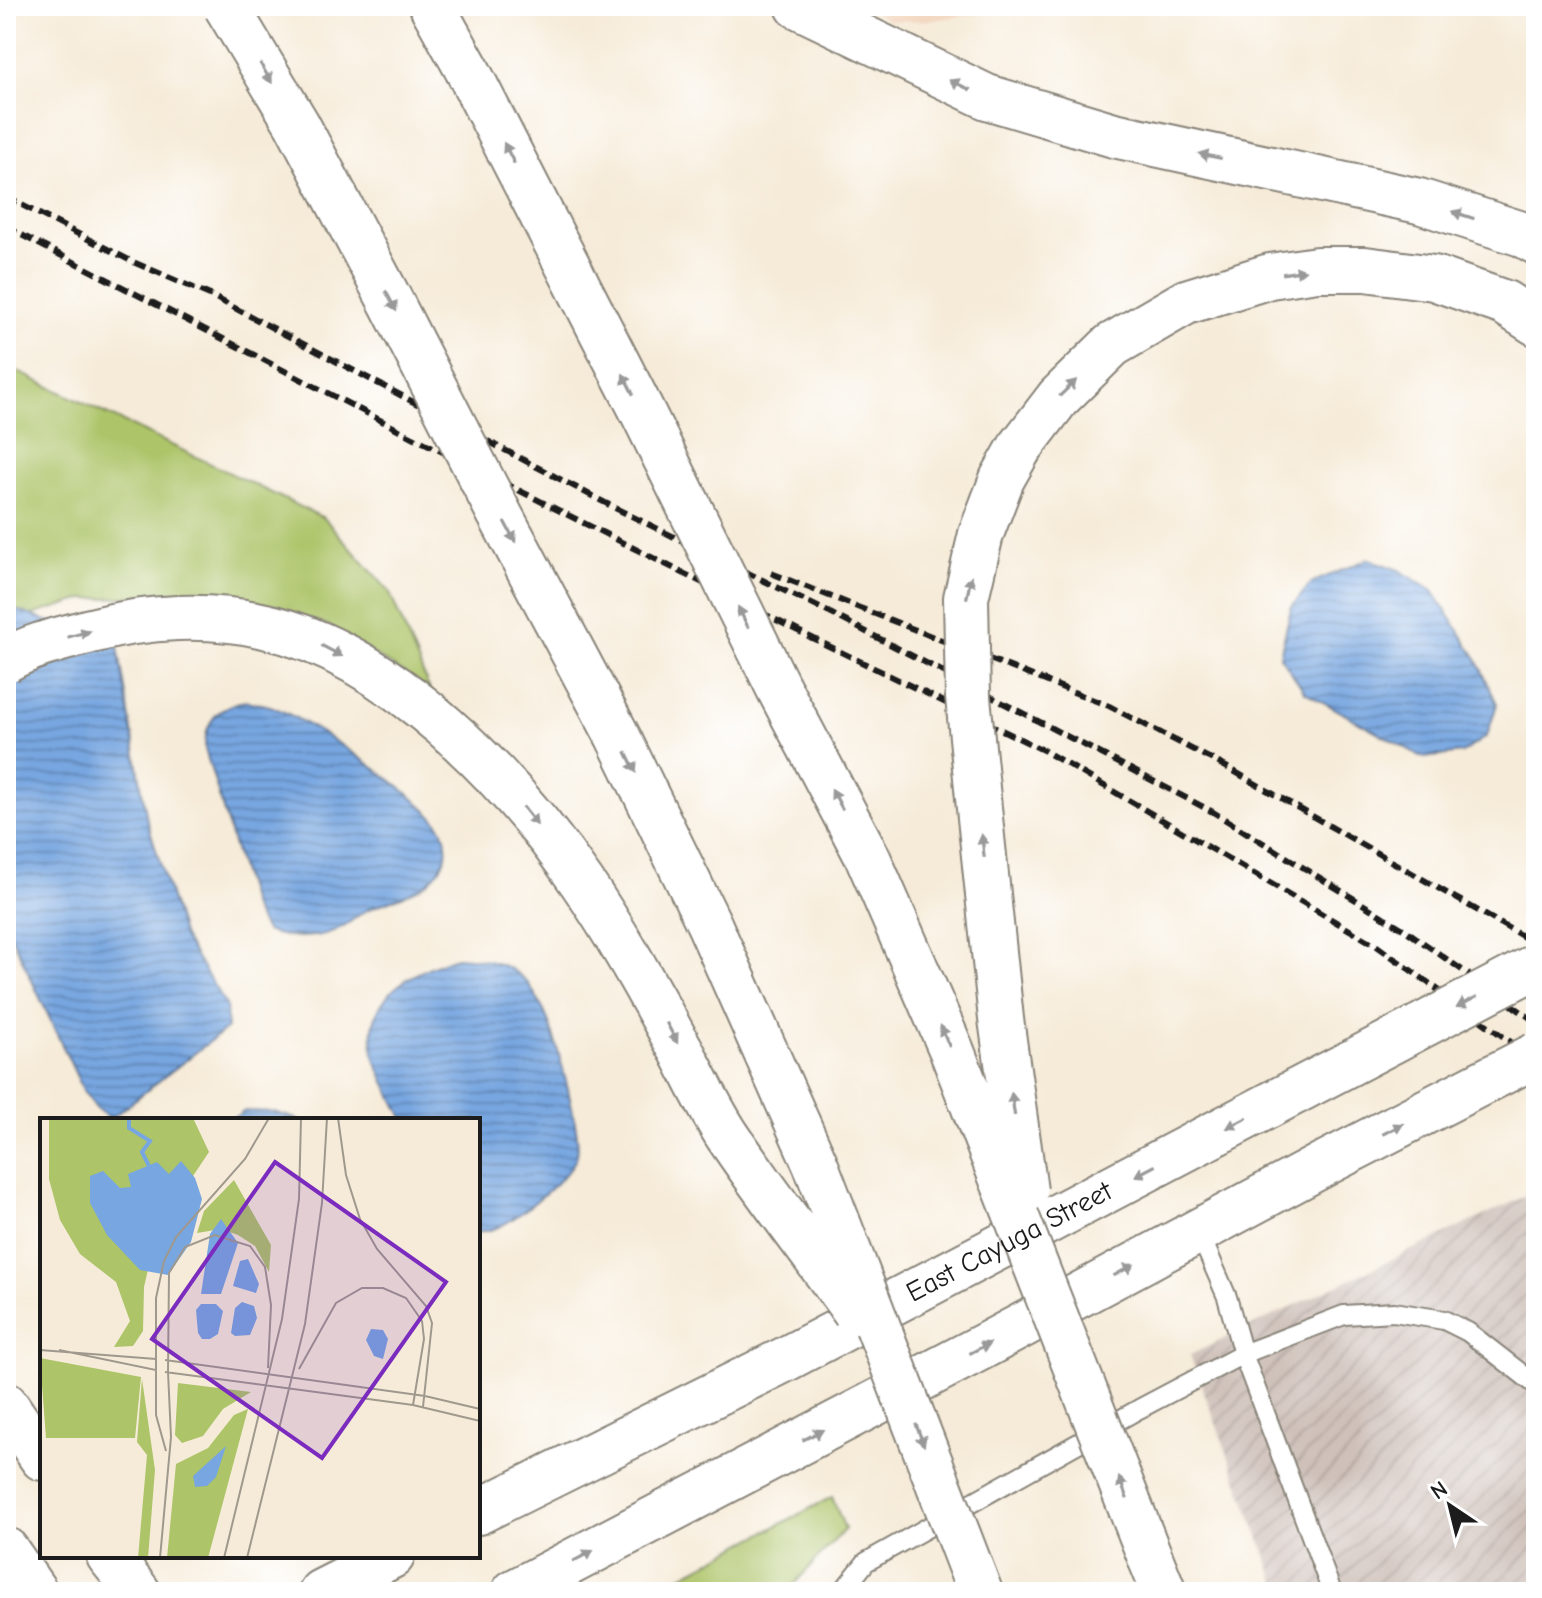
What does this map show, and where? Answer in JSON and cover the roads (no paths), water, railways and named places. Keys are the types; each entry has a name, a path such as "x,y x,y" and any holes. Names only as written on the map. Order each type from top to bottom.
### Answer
{"main road":[{"path":"226,6 297,124 625,750 709,924 815,1163 980,1592"},
{"path":"432,6 467,69 648,423 778,687 868,858 951,1049 1157,1576"},
{"path":"798,6 987,97 1114,135 1419,201 1522,234 1536,242"},
{"path":"1036,1264 1001,1019 968,697 966,598 981,534 1002,479 1019,449 1058,398 1112,345 1186,302 1270,276 1317,269 1349,269 1434,278 1505,303 1536,323"},
{"path":"6,660 29,647 128,622 203,618 265,626 315,642 383,678 440,722 514,794 582,883 644,982 726,1134 892,1362"},
{"name":"East Cayuga Street","path":"480,1511 795,1355 1536,966"},
{"path":"514,1592 1536,1055"},
{"path":"6,1405 40,1455"},
{"path":"6,1550 35,1592"},
{"path":"111,1558 138,1592"},
{"path":"321,1592 388,1558"}],"lane":[{"path":"1198,1230 1227,1297 1243,1354 1332,1592"},
{"path":"842,1592 866,1562 1139,1409 1243,1354 1344,1315 1394,1312 1444,1320 1468,1332 1536,1385"}],"water":[{"path":"1368,559 1399,570 1433,591 1476,657 1497,704 1487,736 1462,753 1424,758 1305,692 1280,656 1291,608 1311,583"},
{"path":"6,606 118,647 147,820 183,937 226,1005 227,1028 109,1118 84,1092 6,925"},
{"path":"247,701 287,713 336,742 364,760 431,815 442,829 446,848 445,859 431,879 412,892 367,910 342,927 324,934 294,937 265,931 252,907 205,749 207,731 215,716 228,706"},
{"path":"456,957 484,960 518,974 533,991 547,1017 559,1055 573,1113 577,1155 565,1174 542,1196 494,1229 480,1232 480,1118 403,1118 373,1051 373,1031 384,1000 408,978"},
{"path":"245,1111 274,1112 293,1118 233,1118"}],"railway":[{"path":"6,197 131,261 210,295 615,508 828,612 1213,812 1408,932 1536,1022"},
{"path":"6,227 415,438 812,638 1043,750 1377,946 1536,1060"},
{"path":"771,573 1109,706 1230,769 1536,944"}]}
